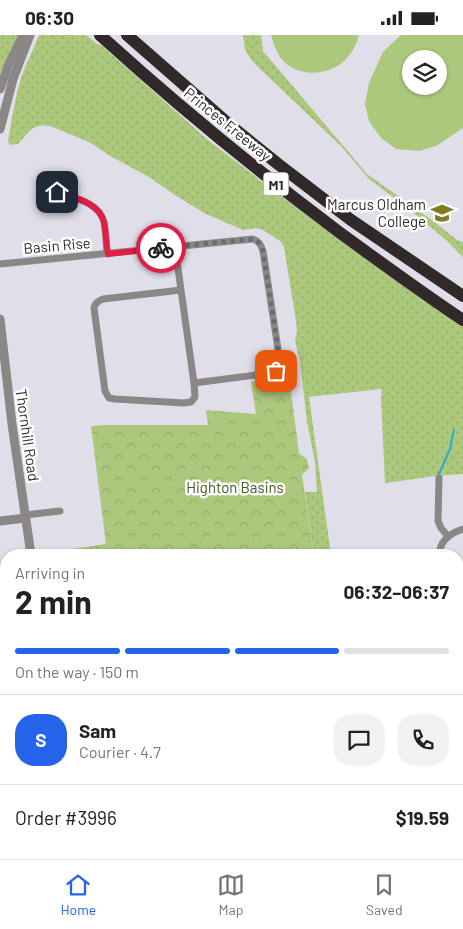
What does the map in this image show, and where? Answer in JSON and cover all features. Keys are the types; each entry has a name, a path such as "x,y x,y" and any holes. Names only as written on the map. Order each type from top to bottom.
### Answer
{"highway":[{"name":"Princes Freeway","path":"100,35 156,86 270,179 374,258 463,320"},
{"name":"Princes Freeway","path":"127,35 231,126 351,220 463,296"}],"street":[{"path":"0,89 9,64 23,35"},
{"path":"0,129 13,79 30,35"},
{"path":"57,192 87,203 96,209 104,221 108,254"},
{"name":"Basin Rise","path":"0,264 257,240 263,251 280,362 279,368 272,373 194,383"},
{"path":"175,247 195,397 191,402 184,403 109,398 105,391 95,304 103,299 180,290"},
{"name":"Thornhill Road","path":"0,319 12,424 30,549"},
{"path":"439,478 438,521 448,536"},
{"path":"0,521 60,511"},
{"path":"440,549 441,544 448,536 463,529"}],"green space":[{"path":"0,35 18,35 0,75"},
{"path":"39,35 86,35 101,45 208,140 299,210 425,301 463,326 463,474 385,483 382,390 309,397 330,549 313,549 305,492 317,492 315,462 307,421 300,361 295,341 296,321 284,247 280,241 263,230 256,228 243,230 204,213 149,177 89,142 50,126 34,127 18,144 10,145 8,141 14,108 24,70"},
{"path":"243,35 261,35 263,51 367,174 457,240 463,242 463,257 409,209 369,179 342,147 253,62 245,50"},
{"path":"271,35 359,35 356,45 350,54 339,65 322,72 312,73 294,69 286,64 280,57"},
{"path":"401,35 463,35 463,128 436,146 419,151 396,149 381,138 369,121 365,104 369,83 383,52"},
{"name":"Highton Basins","path":"289,377 299,453 307,459 309,468 302,475 313,549 73,549 106,544 91,426 208,425 206,410 256,414 251,382"}],"waterway":[{"path":"439,474 450,449 454,430"}],"way so far":[{"path":"161,248 253,239 260,243 263,251 280,362 279,368 276,371"}],"place":[{"name":"Marcus Oldham College","path":"442,213"}],"route":[{"path":"57,192 87,203 101,215 104,221 108,254 161,248"}]}
